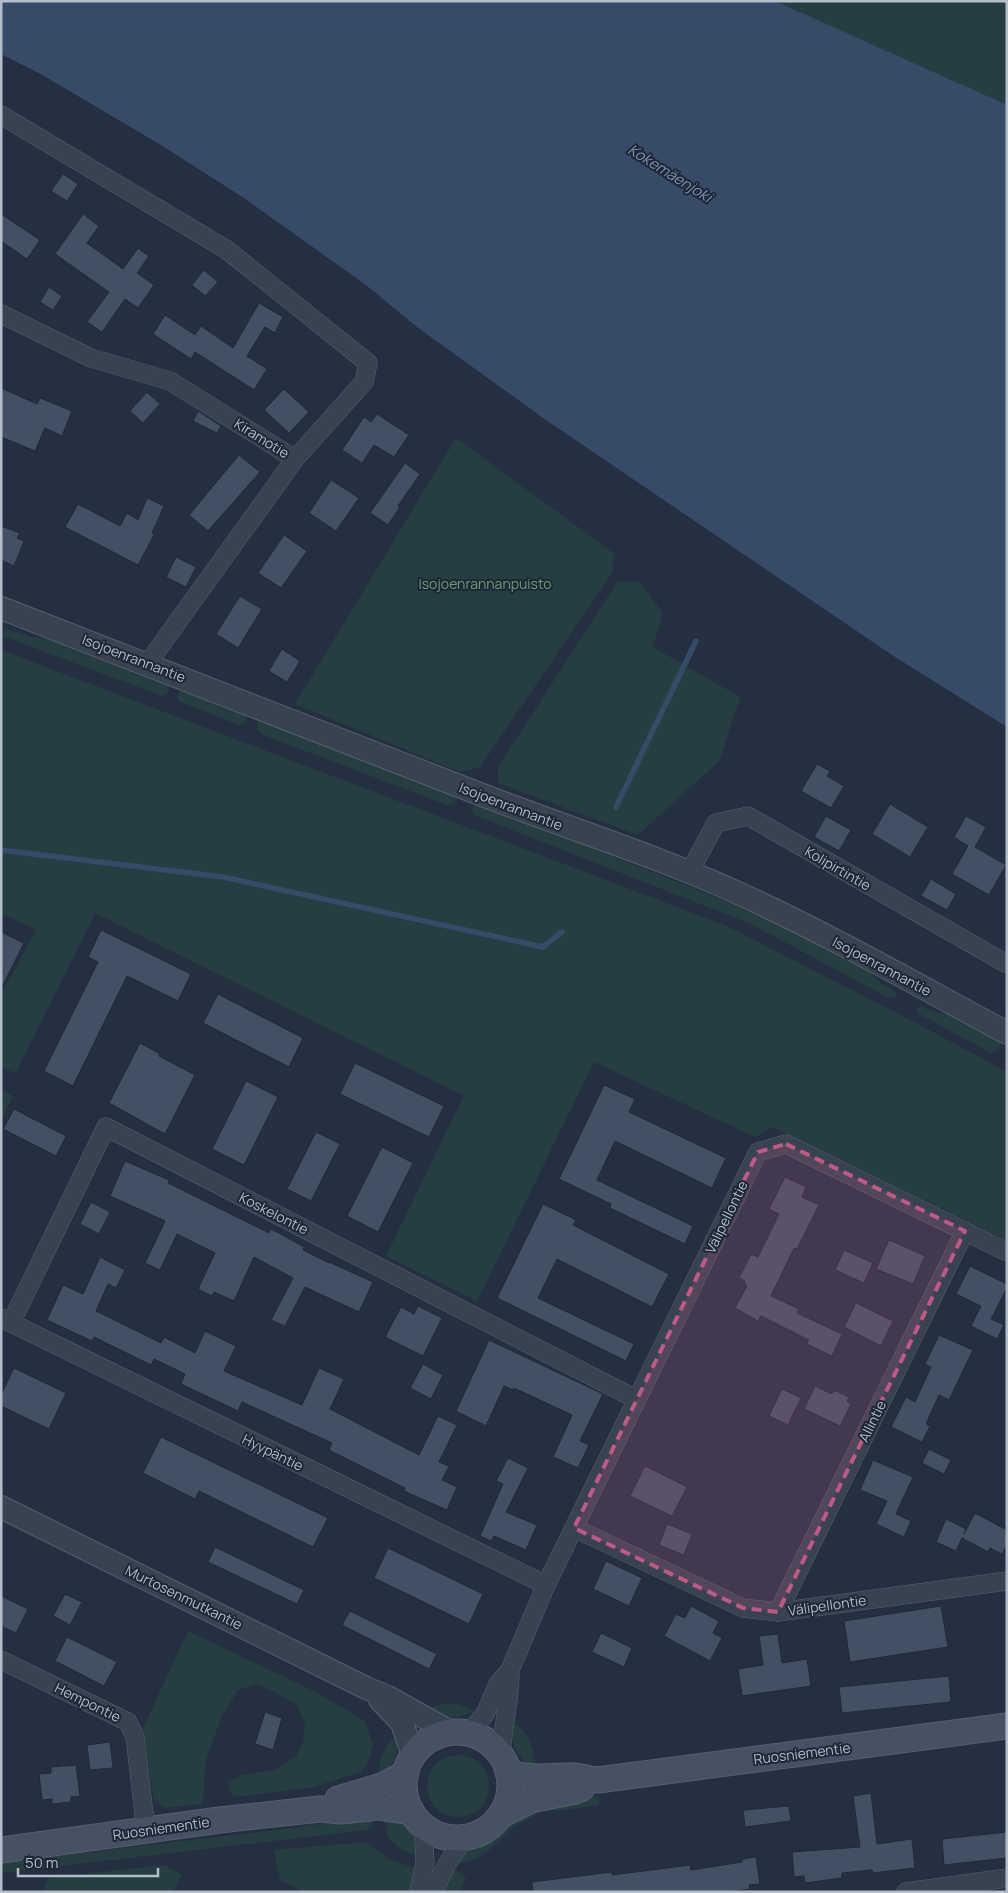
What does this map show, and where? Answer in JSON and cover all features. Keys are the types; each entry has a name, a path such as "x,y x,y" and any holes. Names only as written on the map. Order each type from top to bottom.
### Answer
{"main road":[{"name":"Ruosniementie","path":"505,1764 526,1777 540,1779 574,1776 598,1780 1007,1726"},
{"path":"460,1733 489,1743 505,1764 510,1790 506,1807 486,1830 466,1837 446,1837 432,1832 418,1819 406,1799 405,1787 410,1764 432,1739 460,1733"},
{"name":"Ruosniementie","path":"320,1809 337,1800 382,1786 410,1764"},
{"name":"Ruosniementie","path":"501,1815 531,1800 574,1791 598,1780"},
{"name":"Ruosniementie","path":"1,1850 220,1820 320,1809 341,1811 378,1807 418,1819"}],"street":[{"path":"1,115 227,250 368,363 364,382 295,459"},
{"name":"Kiramotie","path":"1,314 91,358 170,381 295,459 148,663"},
{"name":"Isojoenrannantie","path":"1,608 148,663 474,792 747,897 1007,1033"},
{"name":"Kolipirtintie","path":"688,873 716,823 748,816 1007,964"},
{"name":"Koskelontie","path":"6,1320 106,1127 636,1398"},
{"name":"Välipellontie","path":"460,1733 484,1714 498,1684 510,1670 546,1585 758,1152 786,1144 1007,1252"},
{"name":"Allintie","path":"778,1612 966,1231"},
{"name":"Hyypäntie","path":"6,1320 546,1585"},
{"name":"Murtosenmutkantie","path":"1,1507 460,1733"},
{"name":"Välipellontie","path":"574,1528 743,1608 778,1612 1007,1581"},
{"name":"Hempontie","path":"1,1660 128,1722 135,1737 146,1831"},
{"name":"Välipellontie","path":"505,1764 503,1728 511,1689 510,1670"},
{"name":"Murtosenmutkantie","path":"366,1688 402,1723 410,1764"},
{"path":"418,1819 425,1862 419,1892"},
{"path":"434,1892 445,1866 454,1851 466,1837"},
{"path":"906,1892 1007,1878"}],"highlighted area":[{"path":"786,1144 965,1231 778,1612 743,1608 574,1528 758,1152"}],"green space":[{"path":"772,1 1007,1 1007,109"},
{"name":"Isojoenrannanpuisto","path":"456,438 615,554 612,573 480,767 460,772 295,704"},
{"path":"618,581 639,582 663,613 653,647 740,697 720,760 638,835 498,783 498,767"},
{"path":"6,629 31,637 56,640 169,685 167,694 162,696 3,636"},
{"path":"1,650 727,926 1007,1072 1007,1241 772,1127 755,1137 594,1062 477,1301 386,1256 464,1096 95,913 15,1073 1,1067 1,995 36,930 1,913"},
{"path":"180,690 246,715 245,723 239,725 179,701 177,698"},
{"path":"258,719 450,793 456,799 454,803 447,805 261,734 257,729"},
{"path":"474,803 761,915 864,967 883,985 897,993 894,997 887,997 751,924 474,815 472,811"},
{"path":"920,1005 931,1011 949,1014 1002,1041 997,1050 991,1053 919,1014 917,1011"},
{"path":"1,1090 13,1096 1,1120"},
{"path":"188,1631 318,1693 365,1721 373,1745 367,1765 361,1772 313,1787 236,1797 231,1794 228,1782 241,1775 276,1770 296,1756 303,1743 305,1724 296,1704 259,1684 238,1690 222,1716 207,1756 202,1804 165,1808 154,1800 143,1728"},
{"path":"443,1704 457,1704 474,1711 451,1718 430,1708"},
{"path":"512,1723 518,1726 527,1736 534,1756 536,1770 524,1761 516,1750 512,1738"},
{"path":"397,1735 396,1754 388,1769 380,1778 382,1754"},
{"path":"458,1755 470,1758 480,1764 486,1774 489,1786 486,1798 480,1808 470,1814 458,1817 446,1814 436,1808 430,1798 427,1786 430,1774 436,1764 446,1758"},
{"path":"599,1797 599,1805 556,1811 550,1808 566,1800"},
{"path":"537,1808 536,1815 518,1824 483,1855 466,1862 457,1863 470,1848 487,1840 526,1811"},
{"path":"374,1813 372,1826 367,1830 1,1873 1,1863 308,1826"},
{"path":"385,1814 401,1821 411,1829 416,1841 418,1857 392,1842 386,1830"},
{"path":"366,1842 392,1861 417,1868 412,1892 304,1892 280,1880 274,1850"},
{"path":"164,1865 182,1875 173,1892 43,1892 48,1878"},
{"path":"451,1871 458,1871 466,1879 459,1892 441,1892"}],"water":[{"name":"Kokemäenjoki","path":"1,1 775,1 1007,105 1007,727 895,657 546,420 417,327 366,285 244,198 161,145 39,73 1,54"}],"building":[{"path":"63,174 78,184 67,201 51,191"},
{"path":"1,214 40,240 27,259 1,241"},
{"path":"83,214 99,226 87,243 123,269 138,248 149,256 137,273 154,285 138,308 125,299 102,332 87,322 109,292 55,254"},
{"path":"204,270 218,282 205,296 192,285"},
{"path":"49,287 62,296 53,310 40,302"},
{"path":"259,303 283,317 275,333 265,327 247,356 267,369 254,390 195,352 191,359 153,334 165,315 195,335 201,326 233,348"},
{"path":"1,388 37,404 40,398 72,411 62,436 45,428 35,451 1,437"},
{"path":"284,389 309,412 289,433 264,410"},
{"path":"147,392 160,404 143,423 130,411"},
{"path":"198,411 221,426 217,433 193,421"},
{"path":"377,414 409,435 394,457 374,445 362,463 342,450 364,417 371,422"},
{"path":"239,455 260,472 208,531 189,515"},
{"path":"405,463 420,474 398,506 400,507 388,525 370,513"},
{"path":"331,480 359,498 336,531 309,513"},
{"path":"147,498 164,506 152,533 154,535 138,565 65,527 78,504 120,526 127,513 138,520"},
{"path":"1,526 20,533 17,538 24,541 14,566 1,560"},
{"path":"284,535 307,551 281,588 258,573"},
{"path":"176,557 196,567 186,587 166,577"},
{"path":"240,596 262,609 238,648 216,634"},
{"path":"282,649 300,661 287,682 269,671"},
{"path":"817,764 830,771 827,776 844,786 831,808 801,791"},
{"path":"890,804 928,827 910,857 872,834"},
{"path":"826,816 851,830 839,851 814,837"},
{"path":"966,816 986,827 975,847 1006,865 989,895 952,874 968,846 954,837"},
{"path":"931,879 956,894 947,910 921,896"},
{"path":"101,930 191,974 178,1001 127,976 73,1086 44,1071 98,962 88,957"},
{"path":"1,932 24,943 1,989"},
{"path":"218,994 303,1038 289,1067 203,1023"},
{"path":"140,1043 160,1054 159,1056 195,1075 165,1134 109,1103"},
{"path":"355,1063 444,1106 429,1137 340,1094"},
{"path":"246,1081 278,1097 244,1165 212,1149"},
{"path":"604,1085 635,1099 629,1112 726,1158 712,1188 615,1141 597,1180 693,1226 685,1244 610,1208 611,1204 559,1179"},
{"path":"14,1109 66,1136 56,1156 3,1129"},
{"path":"316,1132 340,1144 311,1201 287,1189"},
{"path":"382,1147 413,1163 378,1232 347,1216"},
{"path":"125,1161 169,1180 168,1183 269,1233 270,1229 279,1233 304,1247 303,1250 373,1282 359,1312 305,1287 285,1326 271,1320 293,1278 254,1257 234,1301 214,1292 212,1296 198,1289 215,1253 177,1234 160,1270 145,1263 165,1221 110,1196"},
{"path":"785,1177 806,1187 802,1197 819,1205 797,1249 794,1248 771,1296 799,1309 797,1313 842,1334 832,1356 807,1344 809,1340 761,1316 758,1321 735,1308 747,1286 744,1284 745,1281 739,1278 751,1254 758,1257 779,1214 769,1209"},
{"path":"91,1202 110,1212 99,1234 80,1224"},
{"path":"543,1204 576,1220 573,1225 669,1274 652,1307 557,1259 538,1298 634,1344 626,1361 497,1298"},
{"path":"889,1240 925,1256 913,1284 876,1269"},
{"path":"844,1250 873,1263 864,1283 835,1270"},
{"path":"100,1257 125,1270 116,1288 108,1284 96,1311 161,1343 164,1337 195,1353 205,1331 236,1346 224,1371 302,1405 319,1368 344,1379 330,1409 419,1455 438,1416 457,1425 439,1462 449,1466 442,1480 457,1487 447,1510 404,1491 405,1488 329,1450 332,1443 242,1402 238,1411 181,1384 185,1374 154,1359 151,1365 94,1337 92,1341 47,1320 63,1285 83,1294"},
{"path":"970,1266 1007,1284 1007,1288 991,1319 1004,1325 997,1339 971,1326 981,1306 956,1294"},
{"path":"856,1303 893,1321 881,1346 844,1327"},
{"path":"418,1306 442,1318 423,1356 385,1337 401,1307 414,1314"},
{"path":"939,1335 973,1350 949,1400 939,1395 926,1424 930,1426 922,1442 891,1427 906,1397 915,1402 931,1367 925,1364"},
{"path":"489,1340 603,1394 580,1441 589,1445 578,1468 553,1457 572,1415 514,1388 513,1390 504,1386 486,1426 456,1411"},
{"path":"423,1364 443,1375 431,1399 410,1388"},
{"path":"14,1368 66,1393 49,1429 1,1406 1,1395"},
{"path":"815,1386 832,1394 834,1390 849,1397 847,1401 851,1404 840,1426 804,1409"},
{"path":"782,1389 801,1398 788,1425 769,1416"},
{"path":"161,1437 328,1518 313,1547 199,1491 195,1499 143,1473"},
{"path":"929,1449 951,1460 944,1474 922,1463"},
{"path":"508,1458 528,1468 506,1512 537,1525 526,1550 494,1536 491,1541 480,1536 503,1484 496,1481"},
{"path":"873,1460 913,1477 896,1514 911,1521 904,1537 876,1524 887,1501 860,1490"},
{"path":"645,1466 687,1487 672,1516 630,1496"},
{"path":"975,1513 1007,1530 1007,1545 1002,1554 990,1548 988,1552 962,1538 956,1551 936,1542 946,1519 966,1529 964,1534"},
{"path":"667,1524 692,1534 684,1555 659,1545"},
{"path":"215,1547 304,1590 297,1604 208,1562"},
{"path":"388,1548 483,1594 469,1624 374,1578"},
{"path":"606,1561 642,1578 629,1606 593,1589"},
{"path":"65,1594 82,1602 70,1625 53,1616"},
{"path":"1,1596 28,1609 16,1633 1,1626"},
{"path":"691,1606 719,1621 713,1633 722,1638 710,1661 664,1636 676,1614 685,1618"},
{"path":"941,1606 948,1647 850,1662 844,1621"},
{"path":"350,1611 437,1654 429,1669 342,1625"},
{"path":"601,1633 632,1648 624,1667 592,1652"},
{"path":"778,1634 782,1663 807,1659 811,1686 742,1696 738,1669 763,1665 759,1636"},
{"path":"67,1637 117,1662 104,1686 55,1661"},
{"path":"949,1676 951,1702 842,1713 839,1687"},
{"path":"265,1712 282,1718 273,1750 255,1744"},
{"path":"110,1742 113,1768 90,1770 87,1745"},
{"path":"76,1765 80,1796 71,1797 71,1802 52,1804 52,1799 42,1800 39,1774 51,1773 51,1767"},
{"path":"871,1793 877,1844 912,1839 915,1868 873,1873 872,1870 842,1873 842,1878 805,1883 804,1876 794,1877 792,1852 860,1847 853,1796"},
{"path":"789,1806 791,1821 745,1827 743,1810"},
{"path":"1007,1832 1007,1858 944,1865 942,1839"},
{"path":"756,1857 760,1884 749,1885 750,1889 729,1892 533,1892 532,1882 612,1872 612,1875 690,1865 691,1870 742,1862 742,1859"}],"waterway":[{"path":"616,807 696,641"},
{"path":"1,850 223,877 543,947 562,932"}]}
